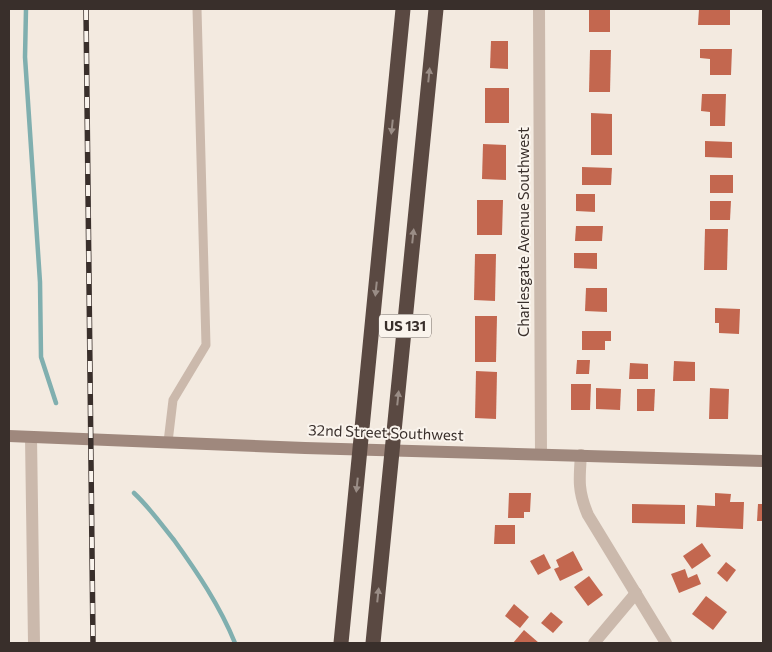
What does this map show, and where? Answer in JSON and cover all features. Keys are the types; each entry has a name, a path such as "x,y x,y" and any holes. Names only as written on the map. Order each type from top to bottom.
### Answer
{"highway":[{"name":"US 131","path":"341,643 403,9"},
{"name":"US 131","path":"373,643 436,9"}],"street":[{"name":"Charlesgate Avenue Southwest","path":"539,9 541,454"},
{"name":"32nd Street Southwest","path":"9,436 305,448 763,462"},
{"path":"31,437 34,643"},
{"path":"581,455 579,483 582,500 588,515 666,643"},
{"path":"594,643 636,593"}],"lane":[{"path":"168,442 173,400 206,345 197,9"}],"building":[{"path":"589,9 610,9 610,32 589,32"},
{"path":"699,9 730,9 730,25 698,25"},
{"path":"491,41 508,41 508,69 490,68"},
{"path":"700,49 732,49 731,75 710,75 710,59 700,58"},
{"path":"590,50 611,50 610,92 589,92"},
{"path":"485,88 509,88 509,123 485,123"},
{"path":"702,94 726,94 725,126 710,126 710,112 701,111"},
{"path":"591,113 612,114 612,155 591,155"},
{"path":"705,141 732,142 732,158 705,157"},
{"path":"483,144 506,145 506,180 482,179"},
{"path":"582,167 612,168 611,185 582,185"},
{"path":"710,175 733,175 733,193 710,193"},
{"path":"576,194 595,194 595,212 576,211"},
{"path":"477,200 503,200 502,235 477,235"},
{"path":"710,201 731,201 730,220 710,220"},
{"path":"576,226 603,226 602,241 575,241"},
{"path":"705,229 728,229 727,270 704,270"},
{"path":"574,253 597,253 597,269 574,268"},
{"path":"475,254 496,254 495,301 474,300"},
{"path":"586,288 607,288 607,312 585,311"},
{"path":"715,308 740,309 739,334 719,333 719,323 715,323"},
{"path":"475,316 497,316 496,362 475,362"},
{"path":"582,331 611,331 611,341 605,341 605,350 582,350"},
{"path":"577,360 590,360 589,374 576,374"},
{"path":"674,361 695,362 695,381 673,381"},
{"path":"630,363 648,364 648,379 629,379"},
{"path":"476,371 497,372 496,419 475,418"},
{"path":"571,384 591,384 590,410 571,410"},
{"path":"596,388 621,389 620,410 596,409"},
{"path":"710,388 729,389 728,419 709,419"},
{"path":"637,389 655,389 654,411 637,411"},
{"path":"509,493 531,493 530,512 524,512 524,518 508,518"},
{"path":"715,493 731,494 730,502 744,502 743,529 696,527 697,505 715,506"},
{"path":"632,504 685,505 685,524 632,523"},
{"path":"758,504 763,504 763,521 757,521"},
{"path":"495,525 515,525 515,544 494,544"},
{"path":"702,543 711,556 692,569 683,556"},
{"path":"573,551 583,570 560,581 554,569 559,567 556,560"},
{"path":"544,554 551,568 538,575 530,561"},
{"path":"726,562 736,570 727,582 717,573"},
{"path":"685,569 688,578 697,574 701,584 679,593 671,574"},
{"path":"589,576 603,595 588,606 574,587"},
{"path":"706,596 727,612 713,630 692,614"},
{"path":"514,604 529,617 520,628 505,616"},
{"path":"551,612 563,622 553,633 541,623"},
{"path":"524,630 539,643 513,643"}],"waterway":[{"path":"26,9 25,57 40,282 41,357 56,403"},
{"path":"134,493 160,522 191,564 208,590 235,643"}],"railway":[{"path":"86,9 93,643"}]}
